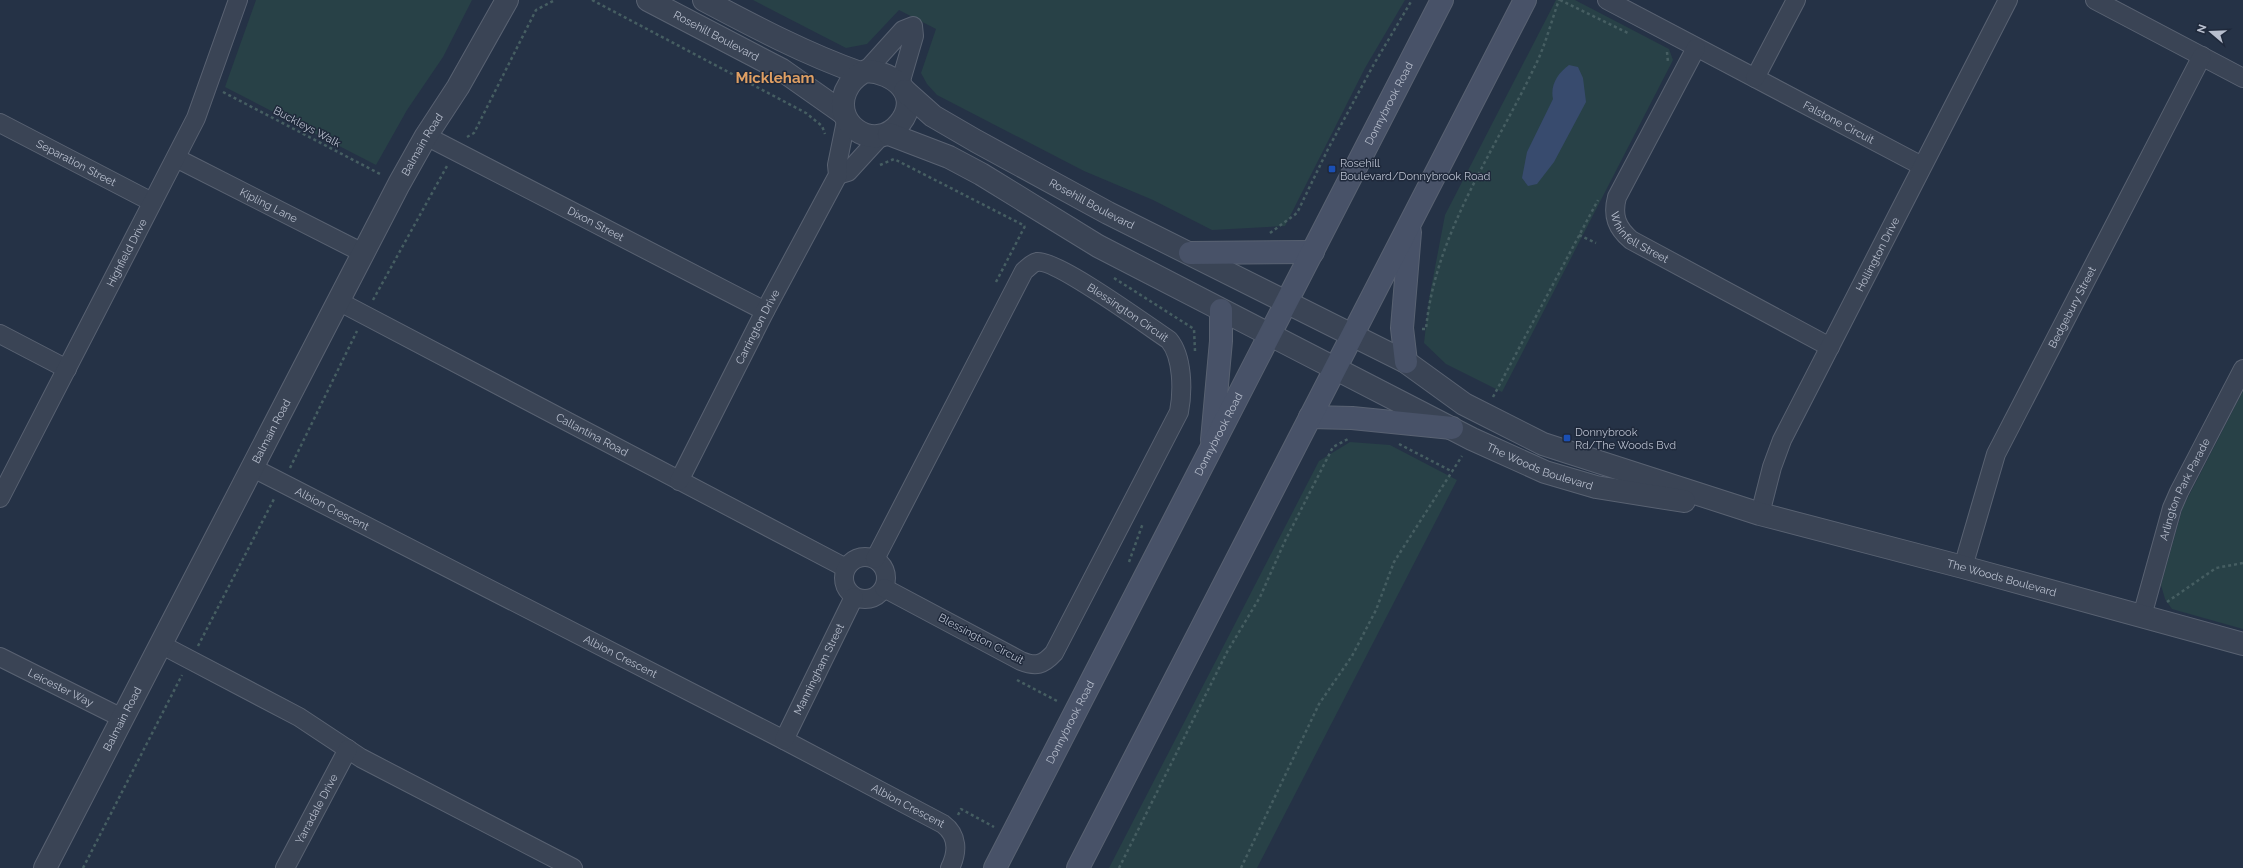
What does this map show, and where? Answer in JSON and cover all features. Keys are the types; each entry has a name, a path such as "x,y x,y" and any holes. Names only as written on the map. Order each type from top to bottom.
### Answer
{"main road":[{"name":"Donnybrook Road","path":"995,868 1442,0"},
{"path":"1078,868 1524,0"},
{"path":"1406,362 1402,328 1411,221"},
{"path":"1190,253 1269,254 1313,252"},
{"path":"1211,451 1221,341 1220,310"},
{"path":"1310,417 1352,418 1452,428"}],"street":[{"name":"Highfield Drive","path":"0,498 196,118 238,0"},
{"name":"Balmain Road","path":"45,868 122,718 162,645 338,300 399,184 426,136 458,87 507,0"},
{"name":"Rosehill Boulevard","path":"648,0 782,70 845,117"},
{"path":"704,0 780,40 831,63 863,72 883,74 903,88"},
{"name":"Falstone Circuit","path":"1607,0 1922,166"},
{"path":"1755,78 1796,0"},
{"name":"Hollington Drive","path":"1760,514 1772,467 1782,440 2008,0"},
{"path":"2095,0 2243,78"},
{"path":"838,175 848,172 885,135 901,122 905,114 903,88 914,36 913,26 904,30 847,88 842,104 845,117 860,132 885,135 949,157 981,174 1098,246 1220,310 1271,334"},
{"name":"Whinfell Street","path":"1696,48 1617,197 1614,212 1616,223 1631,240 1830,347"},
{"name":"Bedgebury Street","path":"1962,567 1996,454 2202,56"},
{"name":"Rosehill Boulevard","path":"903,88 933,116 966,136 1108,213 1352,336"},
{"name":"Carrington Drive","path":"679,481 838,175 837,164 845,117"},
{"name":"Separation Street","path":"0,123 152,202"},
{"name":"Dixon Street","path":"426,136 766,311"},
{"name":"Kipling Lane","path":"176,158 363,253"},
{"name":"Blessington Circuit","path":"875,559 1024,271 1030,266 1037,262 1064,271 1169,340 1178,356 1180,396 1179,412 1054,653 1040,665 1032,665 1021,661 884,588"},
{"name":"Callantina Road","path":"338,300 846,568"},
{"path":"0,334 67,369"},
{"name":"The Woods Boulevard","path":"1271,334 1452,428 1545,472 1596,487 1760,514"},
{"name":"The Woods Boulevard","path":"1352,336 1406,362 1464,404 1543,444 1760,514 1962,567 2243,644"},
{"name":"Arlington Park Parade","path":"2142,616 2172,508 2243,369"},
{"name":"Albion Crescent","path":"253,468 784,740 949,829 956,843 956,851 950,868"},
{"path":"860,557 875,559 884,567 886,574 884,588 874,598 866,600 854,597 845,584 846,568 860,557"},
{"name":"Manningham Street","path":"784,740 854,597"},
{"path":"162,645 299,717 348,749 573,868"},
{"name":"Leicester Way","path":"0,656 122,718"},
{"name":"Yarradale Drive","path":"284,868 348,749"}],"path":[{"path":"83,868 282,483 348,352 370,304 377,296 460,141 474,133 536,10 555,0"},
{"path":"1269,254 1270,232 1284,225 1297,213 1328,149 1374,64 1412,0"},
{"path":"1402,328 1426,329 1428,310 1451,230 1535,67 1559,0 1634,36"},
{"path":"1661,49 1668,52 1668,64"},
{"name":"Buckleys Walk","path":"208,84 399,184"},
{"path":"1484,414 1601,194"},
{"path":"996,282 1025,226"},
{"path":"1579,235 1596,243"},
{"path":"1195,337 1221,341"},
{"path":"1119,868 1227,652 1260,597 1285,541 1333,447 1351,436 1352,418"},
{"path":"1240,868 1319,704 1352,656 1376,610 1394,562 1416,525 1453,472 1472,438"},
{"path":"1395,442 1453,472"},
{"path":"2142,616 2181,594 2216,568 2243,563"},
{"path":"1021,661 1013,678 1059,702"},
{"path":"949,829 961,809 994,827"}],"green space":[{"path":"256,0 472,0 443,57 407,110 376,165 225,87"},
{"path":"753,0 1405,0 1365,68 1285,226 1212,230 1153,200 1084,171 937,95 927,84 921,73 936,29 899,10 867,44 846,48"},
{"path":"1556,0 1575,0 1669,49 1673,60 1502,392 1446,364 1424,343 1429,299 1445,215"},
{"path":"2243,391 2243,629 2172,609 2165,599 2161,585 2183,507"},
{"path":"1350,442 1390,445 1457,480 1257,868 1109,868 1319,461"}],"water":[{"path":"1569,65 1578,67 1583,78 1586,102 1554,162 1537,184 1528,186 1522,178 1527,152 1553,99 1552,94 1554,84 1561,72"}],"place":[{"name":"Rosehill Boulevard/Donnybrook Road","path":"1332,169"},
{"name":"Donnybrook Rd/The Woods Bvd","path":"1567,438"}],"district":[{"name":"Mickleham","path":"775,78"}]}
